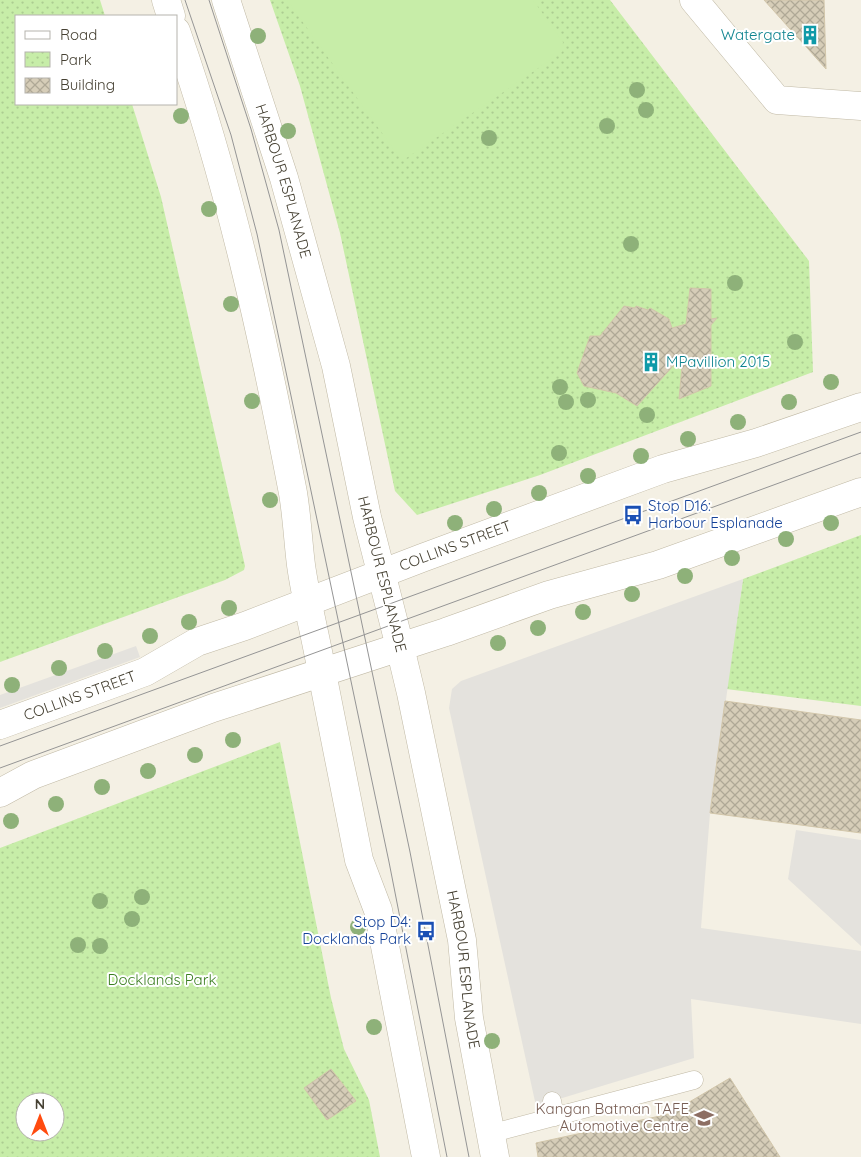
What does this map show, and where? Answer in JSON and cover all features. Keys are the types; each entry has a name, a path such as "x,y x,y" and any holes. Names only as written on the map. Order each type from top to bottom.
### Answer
{"street":[{"path":"166,0 171,15"},
{"name":"HARBOUR ESPLANADE","path":"226,0 284,178 336,366 367,517 411,693 462,940 469,1018 494,1145"},
{"path":"694,0 776,100 861,106"},
{"path":"178,37 215,148 258,318 294,496 301,565 359,860 378,910 426,1157"},
{"name":"COLLINS STREET","path":"0,725 145,672 197,642 663,469 756,443 861,407"},
{"path":"0,792 34,775 204,712 549,595 666,562 861,492"}],"lane":[{"path":"494,1145 554,1109 694,1080"}],"green space":[{"path":"0,0 100,0 105,15 15,15 15,105 132,105 161,197 245,566 244,570 225,580 0,662"},
{"path":"270,0 610,0 809,261 813,372 540,475 417,515 395,491 340,233 300,86"},
{"path":"287,0 533,0 563,42 562,52 402,161"},
{"path":"861,535 861,706 726,689 743,579"},
{"name":"Docklands Park","path":"280,742 331,998 344,1049 369,1100 380,1157 0,1157 0,848"}],"shaded area":[{"path":"743,579 710,813 701,928 861,951 861,1024 691,999 694,1058 536,1106 449,708 452,689 461,681"},
{"path":"136,646 140,657 0,708 0,695"},
{"path":"796,830 861,840 861,946 788,879"}],"building":[{"name":"Watergate","path":"764,0 824,0 826,69"},
{"name":"MPavillion 2015","path":"690,288 711,289 711,319 717,318 711,325 711,386 679,399 683,355 637,406 616,393 584,386 577,373 590,336 600,336 624,306 635,308 636,306 648,310 650,308 669,319 672,328 686,324"},
{"path":"725,701 861,720 861,833 710,813"},
{"path":"331,1069 356,1101 327,1120 304,1088"},
{"name":"Kangan Batman TAFE Automotive Centre","path":"730,1078 780,1157 538,1157 536,1143 669,1114"}],"tram line":[{"path":"185,0 231,135 257,234 389,862 447,1157"},
{"path":"209,0 251,129 279,230 410,852 469,1157"},
{"path":"0,746 861,432"},
{"path":"0,768 861,453"}],"place":[{"name":"Watergate","path":"810,35"},
{"name":"MPavillion 2015","path":"651,362"},
{"name":"Stop D16: Harbour Esplanade","path":"633,515"},
{"name":"Stop D4: Docklands Park","path":"426,931"},
{"name":"Kangan Batman TAFE Automotive Centre","path":"704,1118"}]}
